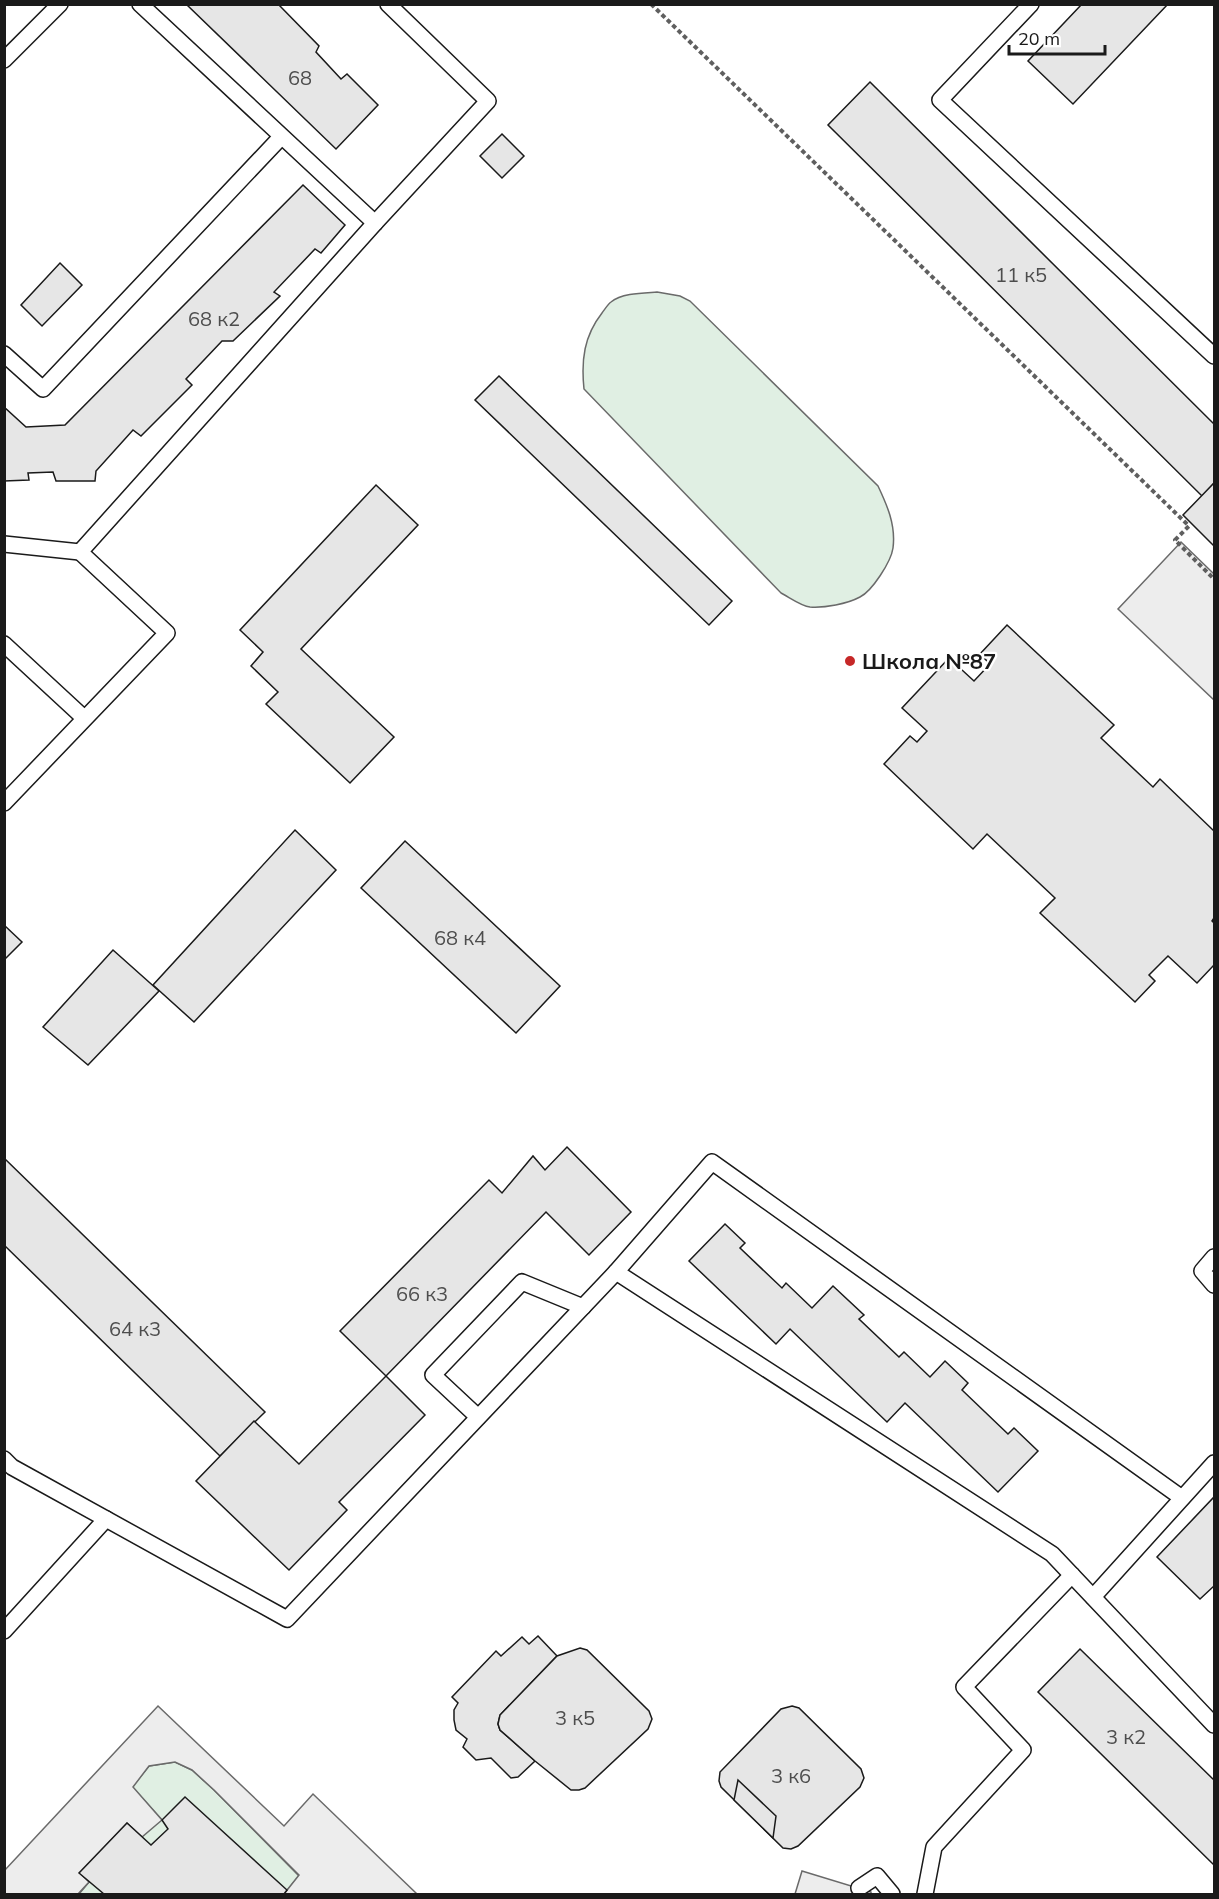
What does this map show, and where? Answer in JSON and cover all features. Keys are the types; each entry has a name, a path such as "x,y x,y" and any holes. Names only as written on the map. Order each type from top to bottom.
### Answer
{"lane":[{"path":"4,60 60,4"},
{"path":"140,4 375,223"},
{"path":"80,552 375,223 488,101 388,4"},
{"path":"1031,4 940,100 1215,356"},
{"path":"4,354 43,389 281,137"},
{"path":"4,544 80,552 167,633 4,803"},
{"path":"4,644 84,718"},
{"path":"4,1460 12,1467 287,1619 616,1272 712,1162 1182,1498"},
{"path":"1215,1257 1202,1271 1215,1285"},
{"path":"616,1272 1052,1554 1215,1725"},
{"path":"478,1417 433,1375 441,1366 522,1282 583,1307"},
{"path":"1093,1597 1215,1463"},
{"path":"4,1631 106,1519"},
{"path":"925,1894 934,1847 1023,1750 964,1687 1072,1575"},
{"path":"860,1888 878,1876 892,1894"}],"path":[{"path":"651,4 1190,526 1175,540 1215,579"}],"green space":[{"path":"657,292 680,296 690,301 878,486 892,523 894,540 889,561 865,594 849,602 810,607 781,593 584,389 585,349 591,330 606,307 621,297"},
{"path":"175,1762 192,1770 214,1790 299,1876 284,1894 79,1894 89,1882 79,1873 127,1823 161,1819 132,1787 149,1766"}],"shaded area":[{"path":"1181,542 1214,574 1214,700 1118,609"},
{"path":"158,1706 284,1826 313,1794 417,1894 284,1894 299,1875 214,1790 192,1770 175,1762 149,1766 133,1787 162,1820 142,1837 127,1823 80,1873 89,1882 78,1894 5,1894 4,1871"},
{"path":"802,1871 871,1892 871,1894 795,1894"}],"building":[{"path":"186,4 278,4 319,46 316,52 341,79 347,74 378,105 336,149"},
{"path":"1082,4 1168,4 1073,104 1028,61"},
{"path":"870,82 1214,424 1214,483 1202,496 828,125"},
{"path":"502,134 524,156 502,178 480,156"},
{"path":"303,185 345,225 321,253 315,249 274,292 280,296 233,341 222,341 186,379 192,385 141,436 133,430 96,471 95,481 56,481 53,472 28,473 29,480 4,481 4,407 26,427 65,425"},
{"path":"60,263 82,285 42,326 21,305"},
{"path":"499,376 732,601 709,625 475,400"},
{"path":"1214,483 1214,546 1183,515"},
{"path":"376,485 418,525 301,649 394,737 350,783 266,704 278,692 251,666 263,652 240,630"},
{"path":"1007,625 1114,725 1101,738 1153,787 1160,779 1214,831 1214,918 1212,921 1214,923 1214,965 1197,983 1168,956 1149,975 1155,981 1135,1002 1040,913 1055,898 987,834 973,849 884,764 910,736 917,742 927,731 902,708 949,658 974,681 990,664 980,654"},
{"path":"295,830 336,870 194,1022 153,985"},
{"path":"405,841 560,986 516,1033 361,888"},
{"path":"4,925 22,942 4,960"},
{"path":"113,950 159,991 88,1065 43,1027"},
{"path":"567,1147 631,1212 589,1255 546,1212 386,1376 340,1331 489,1180 502,1193 533,1156 545,1170"},
{"path":"4,1158 265,1412 220,1456 4,1245"},
{"path":"725,1224 745,1243 740,1248 782,1288 786,1283 812,1308 833,1286 864,1315 859,1319 899,1357 904,1352 930,1377 945,1361 968,1383 962,1390 1008,1434 1014,1428 1038,1451 998,1492 905,1403 887,1422 790,1329 776,1344 689,1261"},
{"path":"386,1376 425,1415 339,1502 347,1510 289,1570 196,1481 254,1421 299,1464"},
{"path":"1214,1497 1214,1586 1200,1599 1157,1557"},
{"path":"538,1636 557,1656 500,1715 498,1724 500,1730 535,1761 518,1777 511,1778 491,1758 476,1760 463,1747 467,1739 456,1730 454,1710 458,1703 452,1697 496,1651 501,1656 522,1637 529,1644"},
{"path":"580,1648 587,1650 649,1711 652,1719 648,1729 585,1788 571,1790 500,1730 498,1724 500,1715 557,1656"},
{"path":"1080,1649 1214,1780 1214,1865 1038,1692"},
{"path":"792,1706 799,1708 861,1769 864,1778 860,1787 798,1846 791,1849 783,1848 721,1787 719,1781 720,1772 781,1709"},
{"path":"738,1780 776,1816 773,1838 734,1800"},
{"path":"185,1797 287,1890 284,1894 104,1894 79,1873 127,1823 151,1845 168,1829 162,1820"}],"place":[{"name":"Школа №87","path":"850,661"}]}
